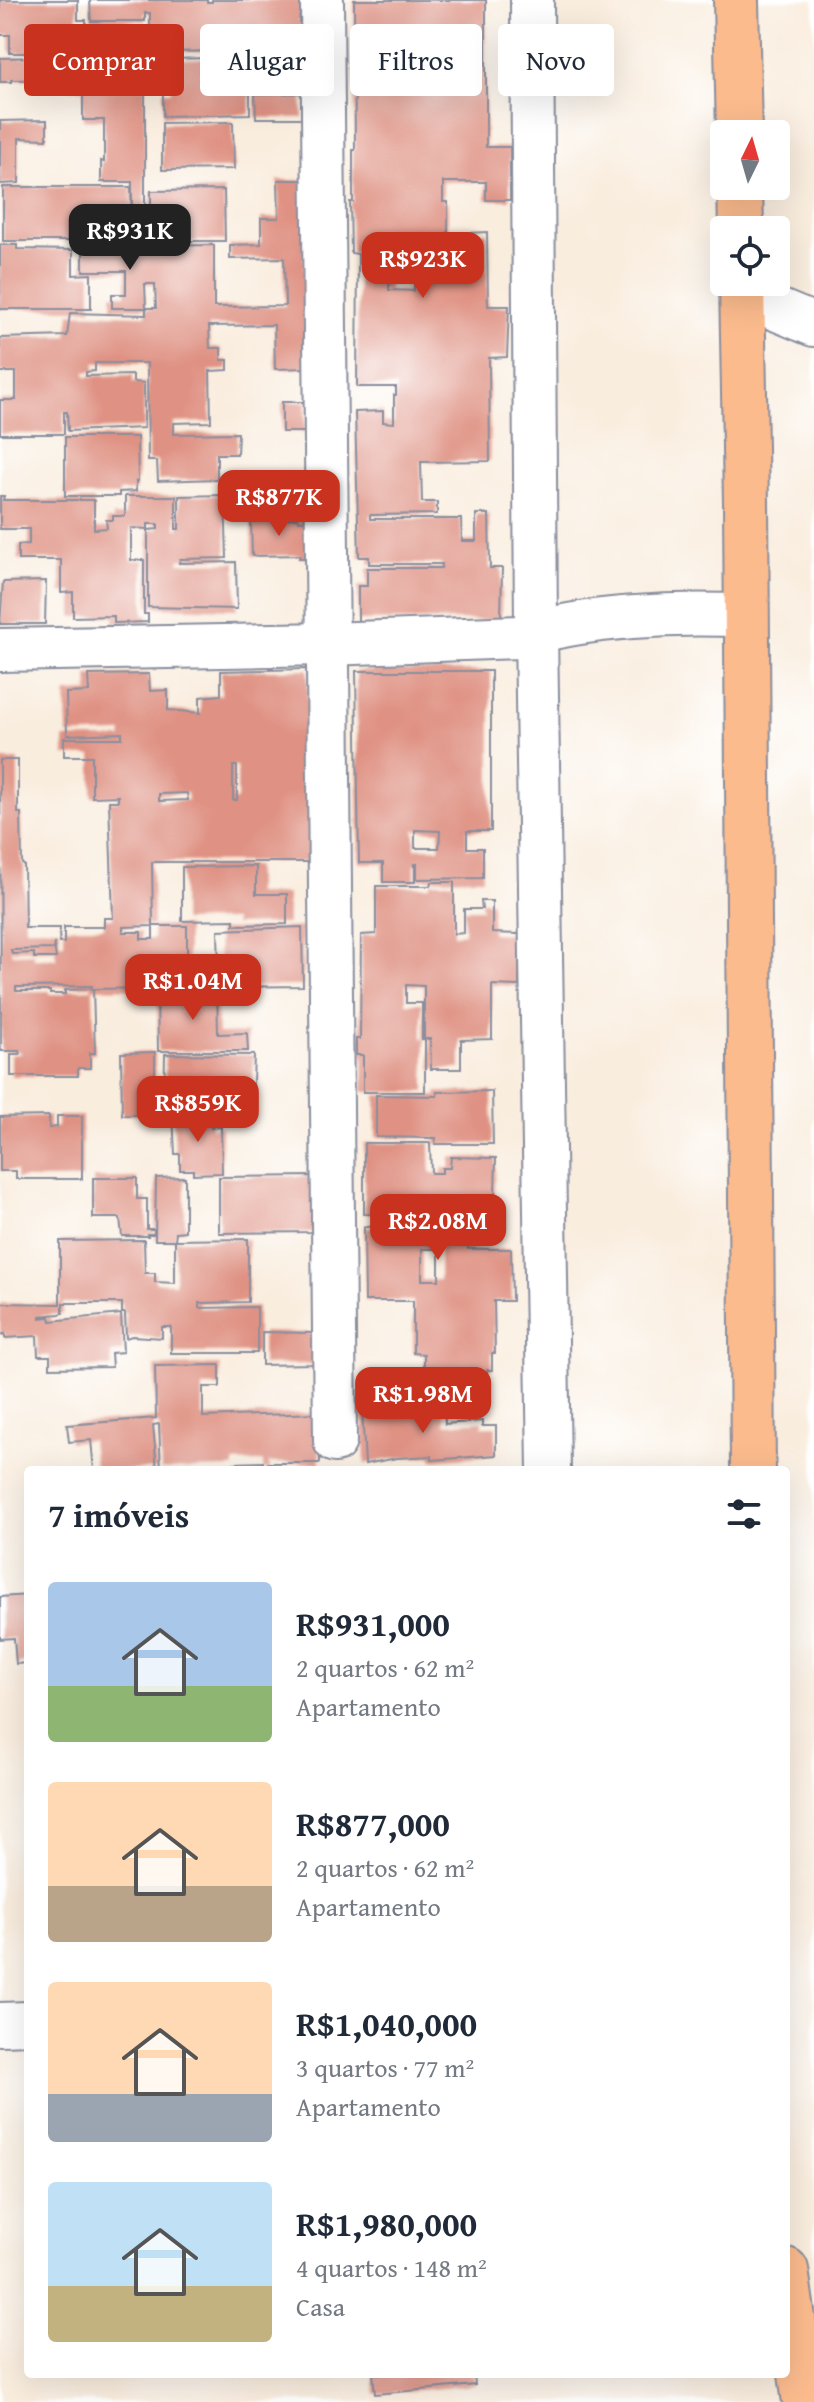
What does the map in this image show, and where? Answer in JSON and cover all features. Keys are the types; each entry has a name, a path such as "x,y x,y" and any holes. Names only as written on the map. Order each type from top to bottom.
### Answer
{"main road":[{"path":"736,0 739,120"},
{"path":"742,296 753,1466"},
{"path":"790,2298 805,2402"}],"street":[{"path":"322,0 335,1441"},
{"path":"532,0 536,632 549,1466"},
{"path":"758,296 814,325"},
{"path":"0,650 520,637 603,621 705,613 747,616"},
{"path":"0,2024 24,2023"}],"building":[{"path":"0,0 78,0 78,20 86,20 86,24 24,24 24,53 10,53 10,35 0,35"},
{"path":"90,0 301,0 299,22 302,24 200,24 200,51 184,52 184,24 150,24 150,13 145,13 145,21 91,21"},
{"path":"354,0 486,0 486,147 510,147 510,200 486,200 486,182 443,182 443,202 448,202 448,234 487,232 488,306 509,306 507,357 489,358 490,461 421,462 422,502 437,502 437,514 370,515 370,519 461,519 462,541 476,541 476,514 489,514 490,568 502,568 501,620 358,621 358,586 367,586 367,568 441,568 442,564 369,564 369,557 359,557 355,412 383,411 383,422 394,423 396,387 357,387 358,254 351,253 350,202 353,202 355,96 482,96 482,24 354,24","holes":["390,254 415,254 414,291 389,290"]},
{"path":"24,57 24,80 0,82 0,58"},
{"path":"200,58 200,96 250,96 250,114 163,116 163,96 184,96 184,59"},
{"path":"83,96 145,96 145,246 214,245 214,307 285,306 284,258 230,259 230,245 261,244 261,218 279,218 278,180 303,180 306,368 275,369 274,325 209,326 210,348 221,348 221,360 228,360 228,370 210,371 211,422 174,423 174,434 238,433 237,454 217,454 217,479 158,481 157,461 148,461 147,363 95,363 95,371 86,372 86,376 133,375 133,382 144,383 144,428 68,431 67,412 64,412 64,434 0,434 0,400 16,400 16,372 0,372 0,338 67,336 70,313 146,315 146,308 112,308 112,294 126,294 126,271 83,271 83,246 133,246 133,229 131,241 3,241 3,187 131,187 132,218 132,182 101,182 104,120 83,120","holes":["145,284 155,284 156,308 146,308"]},
{"path":"255,96 302,96 303,118 256,118"},
{"path":"47,120 47,139 19,138 19,183 0,184 0,121"},
{"path":"233,122 234,169 162,170 162,123"},
{"path":"224,190 225,241 151,241 151,191"},
{"path":"0,245 17,245 17,249 73,250 73,275 91,274 91,309 0,309"},
{"path":"282,402 306,402 305,432 282,432"},
{"path":"65,437 137,437 136,491 119,492 119,496 65,496"},
{"path":"225,495 227,558 180,559 179,563 236,562 237,609 148,607 148,530 158,529 158,524 148,524 148,529 131,528 131,560 144,560 144,614 148,614 148,622 114,623 114,616 73,617 73,592 61,593 61,560 18,560 18,545 29,544 29,529 0,529 0,496 4,496 3,500 94,500 94,529 107,528 106,520 113,520 113,516 125,516 125,496 176,496 176,529 179,529 179,496"},
{"path":"298,518 299,521 307,521 307,558 299,558 300,555 252,556 251,520"},
{"path":"46,581 45,624 0,624 3,582"},
{"path":"308,669 310,862 152,862 153,926 187,926 187,976 153,977 154,988 93,989 95,1053 90,1053 90,1068 78,1068 78,1076 11,1076 11,1054 20,1054 19,1051 1,1051 0,760 18,760 25,928 60,928 59,943 64,943 64,927 104,927 104,918 113,918 109,801 118,801 118,796 92,797 92,756 64,756 64,738 122,738 122,733 67,735 66,693 89,692 88,675 149,674 150,691 168,690 168,710 200,713 200,697 221,695 221,671","holes":["233,766 237,766 237,800 233,800","187,793 188,800 159,801 159,794","153,926 153,939 141,939 141,932 123,932 123,927","54,943 56,958 34,958 34,953 12,954 11,950 54,949","92,986 91,989 65,990 65,994 16,991 16,987"]},
{"path":"356,671 491,671 491,831 467,831 467,848 483,848 483,878 417,879 415,864 415,882 383,882 383,863 359,863","holes":["415,830 440,831 439,848 415,848"]},
{"path":"256,866 256,894 287,894 287,924 234,925 234,920 182,921 182,867"},
{"path":"431,882 454,882 454,934 464,933 464,909 482,909 481,901 492,901 492,933 520,936 519,986 492,985 492,1039 461,1040 461,1069 431,1069 430,1039 425,1039 425,1092 363,1092 363,1055 356,1055 356,1039 360,1039 361,935 376,934 376,886 430,886","holes":["406,985 424,986 424,1039 422,1039 422,1003 406,1003"]},
{"path":"302,927 303,986 236,987 236,973 219,974 218,930"},
{"path":"217,987 218,1034 247,1033 248,1051 158,1051 157,989"},
{"path":"155,1052 155,1115 122,1115 121,1053"},
{"path":"165,1054 254,1055 252,1109 164,1110"},
{"path":"492,1091 493,1144 435,1144 436,1138 376,1137 376,1095 437,1096 437,1092"},
{"path":"173,1114 211,1114 211,1128 221,1127 222,1173 193,1174 193,1170 180,1170 180,1154 175,1154"},
{"path":"49,1116 49,1128 57,1127 57,1116 82,1116 82,1179 16,1179 16,1171 0,1171 0,1117"},
{"path":"364,1143 430,1143 431,1173 442,1173 442,1168 450,1168 451,1157 496,1158 494,1229 464,1229 464,1234 468,1234 468,1249 511,1249 512,1301 494,1301 495,1353 492,1353 492,1370 487,1370 487,1400 424,1400 424,1354 413,1353 413,1301 365,1301 364,1227 404,1225 404,1231 462,1229 462,1215 364,1214","holes":["422,1249 439,1249 439,1280 422,1280"]},
{"path":"312,1176 313,1232 219,1233 219,1177"},
{"path":"185,1177 185,1231 176,1232 175,1240 155,1240 156,1178"},
{"path":"93,1178 137,1178 137,1199 147,1199 147,1229 154,1229 154,1234 122,1236 120,1218 93,1218"},
{"path":"248,1239 248,1302 199,1303 199,1308 257,1307 257,1353 171,1353 171,1327 162,1327 162,1338 126,1338 122,1303 63,1303 63,1313 40,1316 50,1317 51,1321 121,1314 123,1352 111,1353 112,1367 50,1368 50,1356 38,1356 37,1336 5,1338 5,1334 0,1335 0,1303 60,1304 60,1241 144,1240 145,1273 155,1273 155,1282 175,1283 175,1240"},
{"path":"262,1332 313,1333 313,1364 262,1365"},
{"path":"220,1365 220,1387 203,1387 203,1417 319,1413 320,1463 161,1466 159,1424 153,1425 157,1466 94,1466 91,1440 69,1442 67,1425 156,1418 155,1366"},
{"path":"444,1405 445,1424 482,1421 482,1426 496,1426 496,1455 432,1460 432,1456 397,1458 365,1464 362,1408"},
{"path":"24,1595 24,1663 16,1664 14,1638 0,1639 0,1597"},
{"path":"373,2378 474,2378 475,2385 375,2394"}]}
